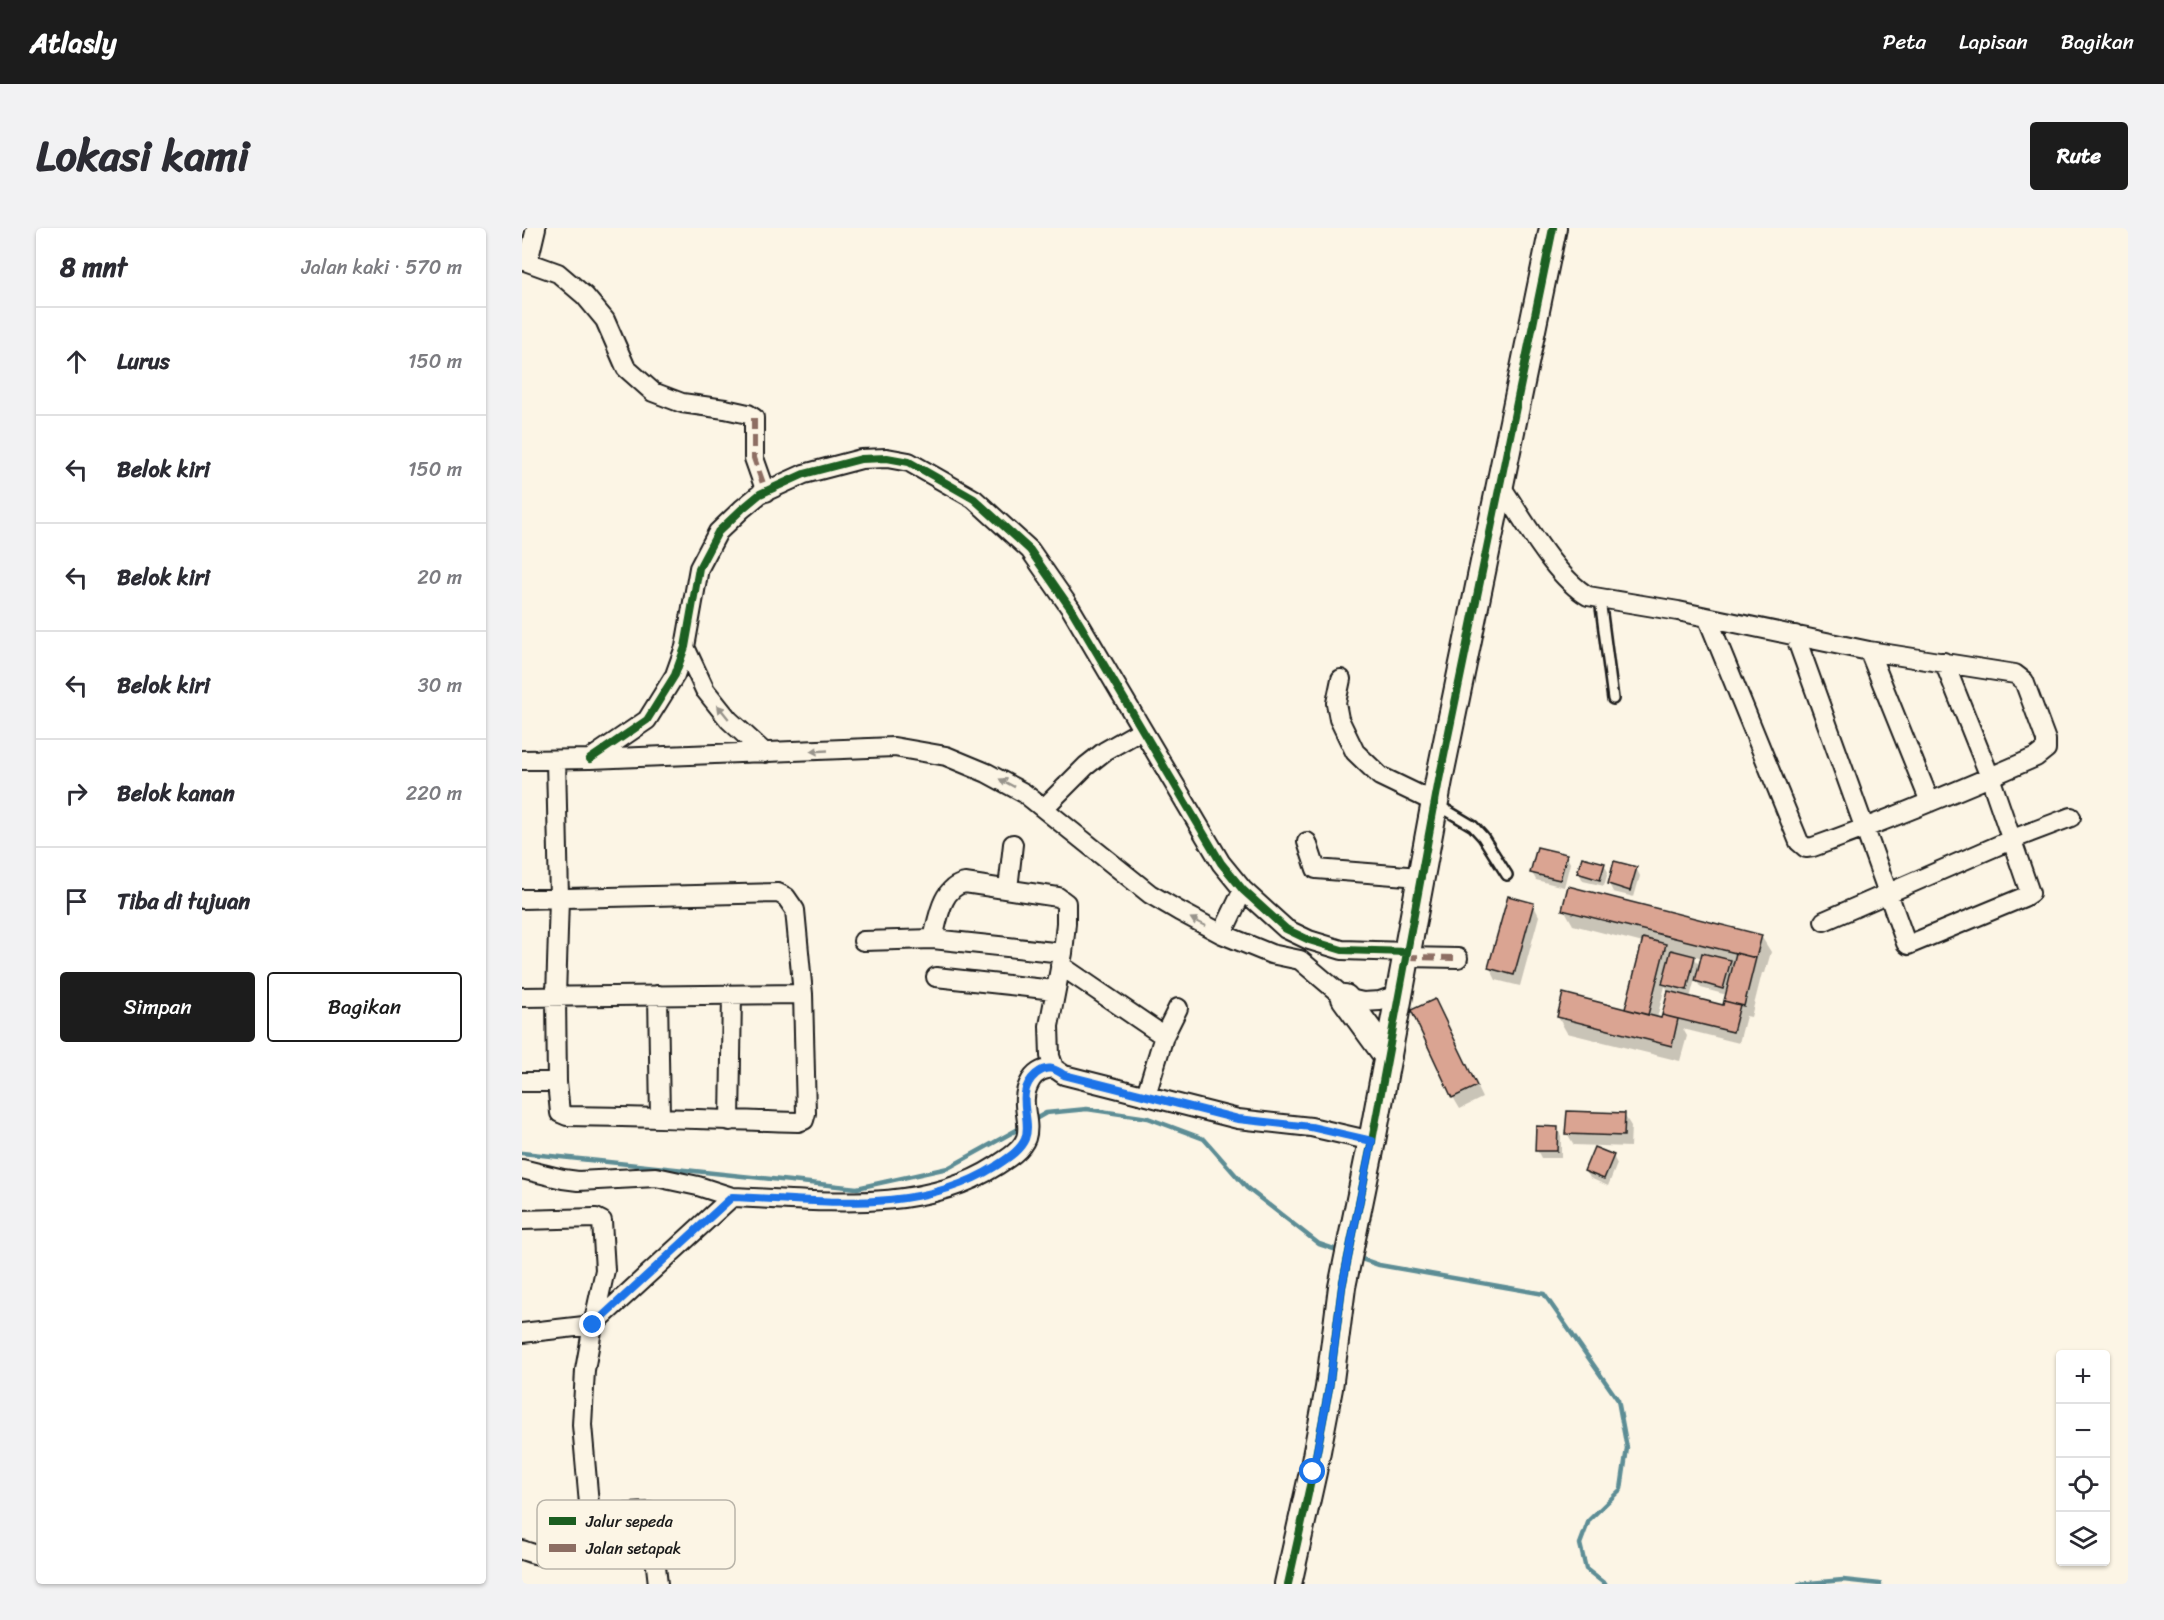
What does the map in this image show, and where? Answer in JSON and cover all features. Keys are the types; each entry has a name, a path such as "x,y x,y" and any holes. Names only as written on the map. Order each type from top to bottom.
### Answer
{"street":[{"path":"536,228 525,261 558,273 585,296 605,320 626,369 653,392 682,403 725,409 754,417 754,458 766,492"},
{"path":"1288,1584 1323,1420 1342,1287 1400,994 1434,802 1553,228"},
{"path":"590,759 647,720 675,675 684,647 699,568 718,532 742,509 766,492 804,474 861,459 887,458 909,462 974,499 1030,550 1071,609 1221,863 1243,890 1286,929 1309,940 1342,950 1458,958"},
{"path":"1500,485 1550,560 1577,590 1588,596 1678,611 1869,651 2015,674 2024,681 2046,740 2046,750 2036,757 1930,802 1814,847 1806,848 1799,842 1708,619"},
{"path":"1795,635 1908,945 2029,896 2030,893 1990,777 1944,662"},
{"path":"684,647 705,690 729,720 765,753"},
{"path":"1869,651 1930,802"},
{"path":"1341,678 1336,703 1339,719 1355,752 1380,776 1434,802"},
{"path":"1044,808 1086,766 1105,751 1142,730"},
{"path":"522,760 894,747 946,756 1024,793 1150,894 1179,912 1222,934 1271,954 1300,960 1345,998 1388,1057"},
{"path":"522,899 559,899 778,893 786,897 795,910 803,994 806,1113 804,1120 798,1122 730,1121 562,1114 559,1111 556,996 559,899 555,760"},
{"path":"1824,921 2013,839 2071,817"},
{"path":"1307,842 1316,869 1420,877"},
{"path":"1008,889 1013,844"},
{"path":"933,939 941,906 956,885 974,884 1062,899 1067,908 1061,959 1048,1026 1050,1056 1054,1068 1064,1075 1238,1119 1311,1127 1372,1141"},
{"path":"1222,934 1243,890"},
{"path":"863,941 933,939 1061,959 1164,1036"},
{"path":"1300,960 1309,940"},
{"path":"936,977 1054,990"},
{"path":"522,997 803,994"},
{"path":"1345,998 1363,1002 1380,1001 1400,994"},
{"path":"730,1121 732,995"},
{"path":"658,996 660,1117"},
{"path":"1146,1095 1164,1036 1178,1008"},
{"path":"522,1169 578,1181 656,1177 698,1186 732,1197 880,1202 947,1189 996,1166 1020,1148 1026,1136 1024,1100 1026,1090 1033,1077 1042,1069 1054,1068"},
{"path":"522,1082 557,1082"},
{"path":"522,1333 593,1325 732,1197"},
{"path":"522,1220 596,1218 602,1221 605,1270 585,1370 582,1425 588,1500"},
{"path":"522,1551 537,1554"},
{"path":"656,1569 658,1584"}],"lane":[{"path":"1600,599 1613,699"},
{"path":"1434,802 1473,826 1483,837 1507,875"}],"building":[{"path":"1537,847 1567,854 1560,880 1530,873"},
{"path":"1582,857 1605,863 1600,880 1577,873"},
{"path":"1614,861 1637,867 1630,891 1608,884"},
{"path":"1568,886 1762,935 1756,958 1562,910"},
{"path":"1508,896 1534,903 1514,975 1488,968"},
{"path":"1643,938 1666,944 1648,1015 1625,1009"},
{"path":"1671,950 1695,956 1687,990 1662,984"},
{"path":"1702,953 1731,960 1723,989 1695,981"},
{"path":"1736,953 1756,958 1744,1006 1724,1001"},
{"path":"1668,991 1723,1005 1724,1001 1740,1005 1733,1032 1662,1015"},
{"path":"1563,993 1661,1018 1662,1015 1678,1019 1672,1046 1557,1017"},
{"path":"1435,999 1477,1086 1452,1098 1411,1010"},
{"path":"1567,1111 1625,1113 1624,1136 1565,1134"},
{"path":"1536,1126 1558,1127 1557,1151 1535,1151"},
{"path":"1594,1147 1614,1155 1604,1179 1584,1171"}],"waterway":[{"path":"1032,1121 1046,1113 1087,1109 1148,1118 1204,1139 1247,1188 1319,1244 1340,1251"},
{"path":"522,1153 857,1188 948,1168 1022,1127"},
{"path":"1356,1257 1379,1265 1544,1294 1618,1400 1627,1448 1621,1489 1589,1520 1580,1544 1586,1569 1605,1584"},
{"path":"1799,1584 1843,1580 1880,1584"}],"marked path":[{"path":"754,418 754,458 766,492"},
{"path":"1406,957 1458,958"}],"cycle path":[{"path":"1288,1584 1329,1388 1342,1287 1372,1141 1439,780 1553,228"},
{"path":"590,759 647,720 675,675 685,647 699,568 718,532 742,509 760,494 804,474 861,459 887,458 909,462 974,499 1030,550 1071,609 1221,863 1243,890 1286,929 1309,940 1342,950 1407,952"}],"route":[{"path":"593,1325 732,1197 880,1202 947,1189 996,1166 1020,1148 1026,1136 1024,1100 1033,1077 1042,1069 1054,1068 1064,1075 1238,1119 1311,1127 1372,1141 1342,1287 1329,1388 1313,1472"}]}
